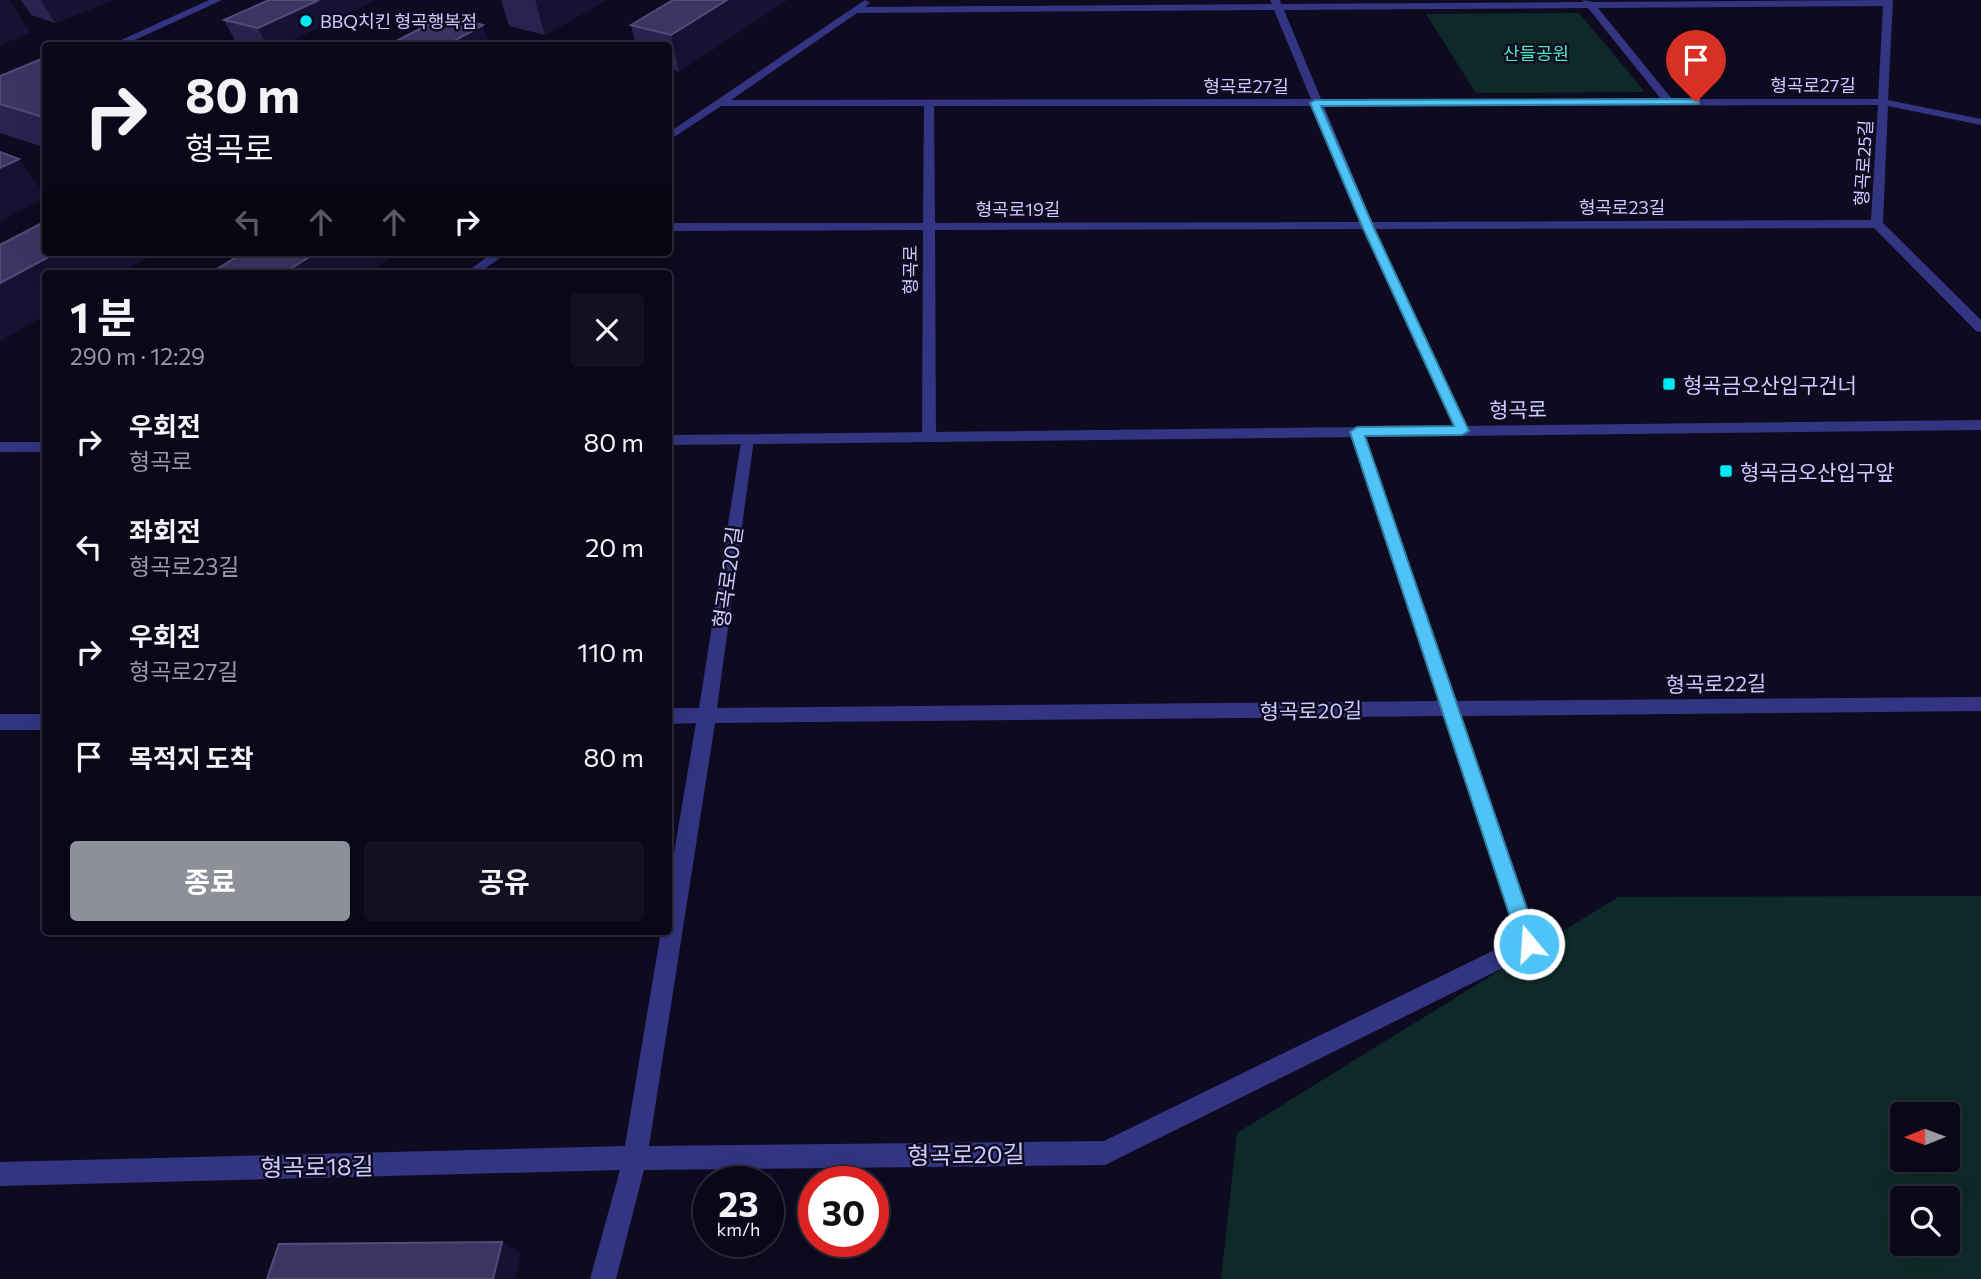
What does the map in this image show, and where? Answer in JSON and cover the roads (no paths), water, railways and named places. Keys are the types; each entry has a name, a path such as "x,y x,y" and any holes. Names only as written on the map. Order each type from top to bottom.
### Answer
{"street":[{"path":"122,42 217,0"},
{"path":"672,135 869,0"},
{"path":"855,10 1276,4 1888,1"},
{"name":"형곡로25길","path":"1888,1 1877,224 1981,328"},
{"path":"1589,2 1669,102"},
{"path":"1276,4 1368,226 1462,431"},
{"name":"형곡로27길","path":"720,103 1884,102 1981,122"},
{"name":"형곡로","path":"929,104 929,436"},
{"name":"형곡로23길","path":"1368,226 1877,224"},
{"name":"형곡로19길","path":"672,227 1368,226"},
{"path":"475,270 496,256"},
{"name":"형곡로","path":"672,439 1981,425"},
{"path":"1357,432 1452,708"},
{"name":"형곡로20길","path":"672,930 707,715 747,439"},
{"path":"0,447 42,447"},
{"name":"형곡로22길","path":"1452,708 1981,704"},
{"name":"형곡로20길","path":"671,935 635,1158 1105,1153 1529,944 1452,708 707,715"},
{"path":"672,716 707,715"},
{"path":"0,722 42,722"},
{"path":"603,1279 635,1158"},
{"name":"형곡로18길","path":"0,1174 635,1158"}],"place":[{"name":"BBQ치킨 형곡행복점","path":"306,21"},
{"name":"형곡금오산입구건너","path":"1669,384"},
{"name":"형곡금오산입구앞","path":"1726,471"}],"park label":[{"name":"산들공원","path":"1536,53"}]}
